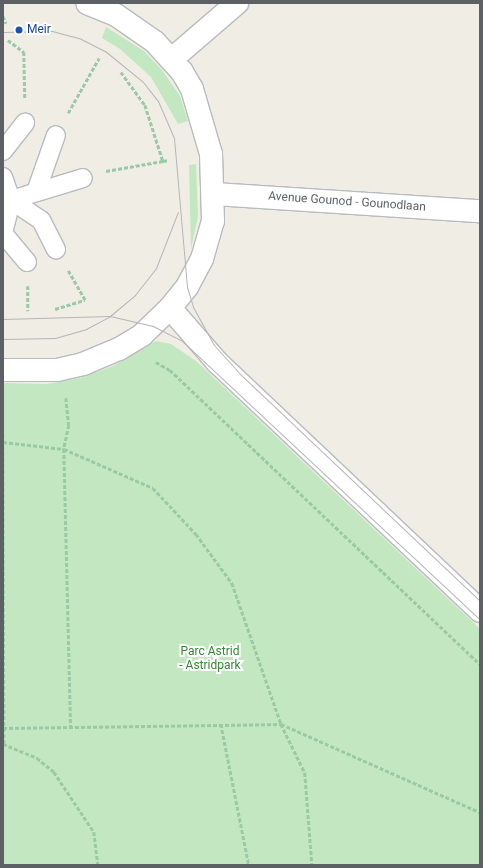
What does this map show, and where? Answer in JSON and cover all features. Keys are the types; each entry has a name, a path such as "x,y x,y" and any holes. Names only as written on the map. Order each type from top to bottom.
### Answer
{"street":[{"path":"3,370 37,371 83,364 131,342 170,308 202,259 213,221 214,194 211,154 202,115 192,89 172,59 136,27 88,3"},
{"path":"172,59 237,3"},
{"path":"3,151 25,123"},
{"path":"36,192 56,135"},
{"path":"3,177 7,202 3,233 27,262"},
{"path":"7,202 83,178"},
{"name":"Avenue Gounod - Gounodlaan","path":"214,194 480,210"},
{"path":"7,202 41,220 56,249"},
{"path":"170,308 217,362 480,610"}],"path":[{"path":"3,16 6,23"},
{"path":"8,40 24,52 25,123"},
{"path":"56,135 99,58"},
{"path":"120,72 145,106 163,161"},
{"path":"83,178 121,167 168,160"},
{"path":"55,309 62,304 85,300 56,249"},
{"path":"156,362 170,370 480,664"},
{"path":"66,398 68,425 64,449 71,729"},
{"path":"3,434 3,744 37,758 54,772 94,832 98,865"},
{"path":"4,441 64,449 153,488 196,534 232,583 281,724 305,773 312,865"},
{"path":"3,728 71,729 221,724 281,724 480,812"},
{"path":"221,724 249,865"}],"green space":[{"path":"106,27 144,51 162,70 180,96 188,121 178,124 151,77 120,49 102,38"},
{"path":"196,164 198,216 191,249 189,165"},
{"name":"Parc Astrid - Astridpark","path":"156,341 171,344 196,361 480,629 480,865 3,865 3,383 47,384 80,378 113,366"}],"tram line":[{"path":"3,32 52,31 81,39 105,51 143,82 158,101 174,138 187,287 193,307 214,345 240,374 480,601"},
{"path":"3,339 55,338 86,329 110,316 135,295 156,268 178,212"},
{"path":"3,319 110,316 153,326 181,340 480,620"}],"place":[{"name":"Meir","path":"19,30"}]}
